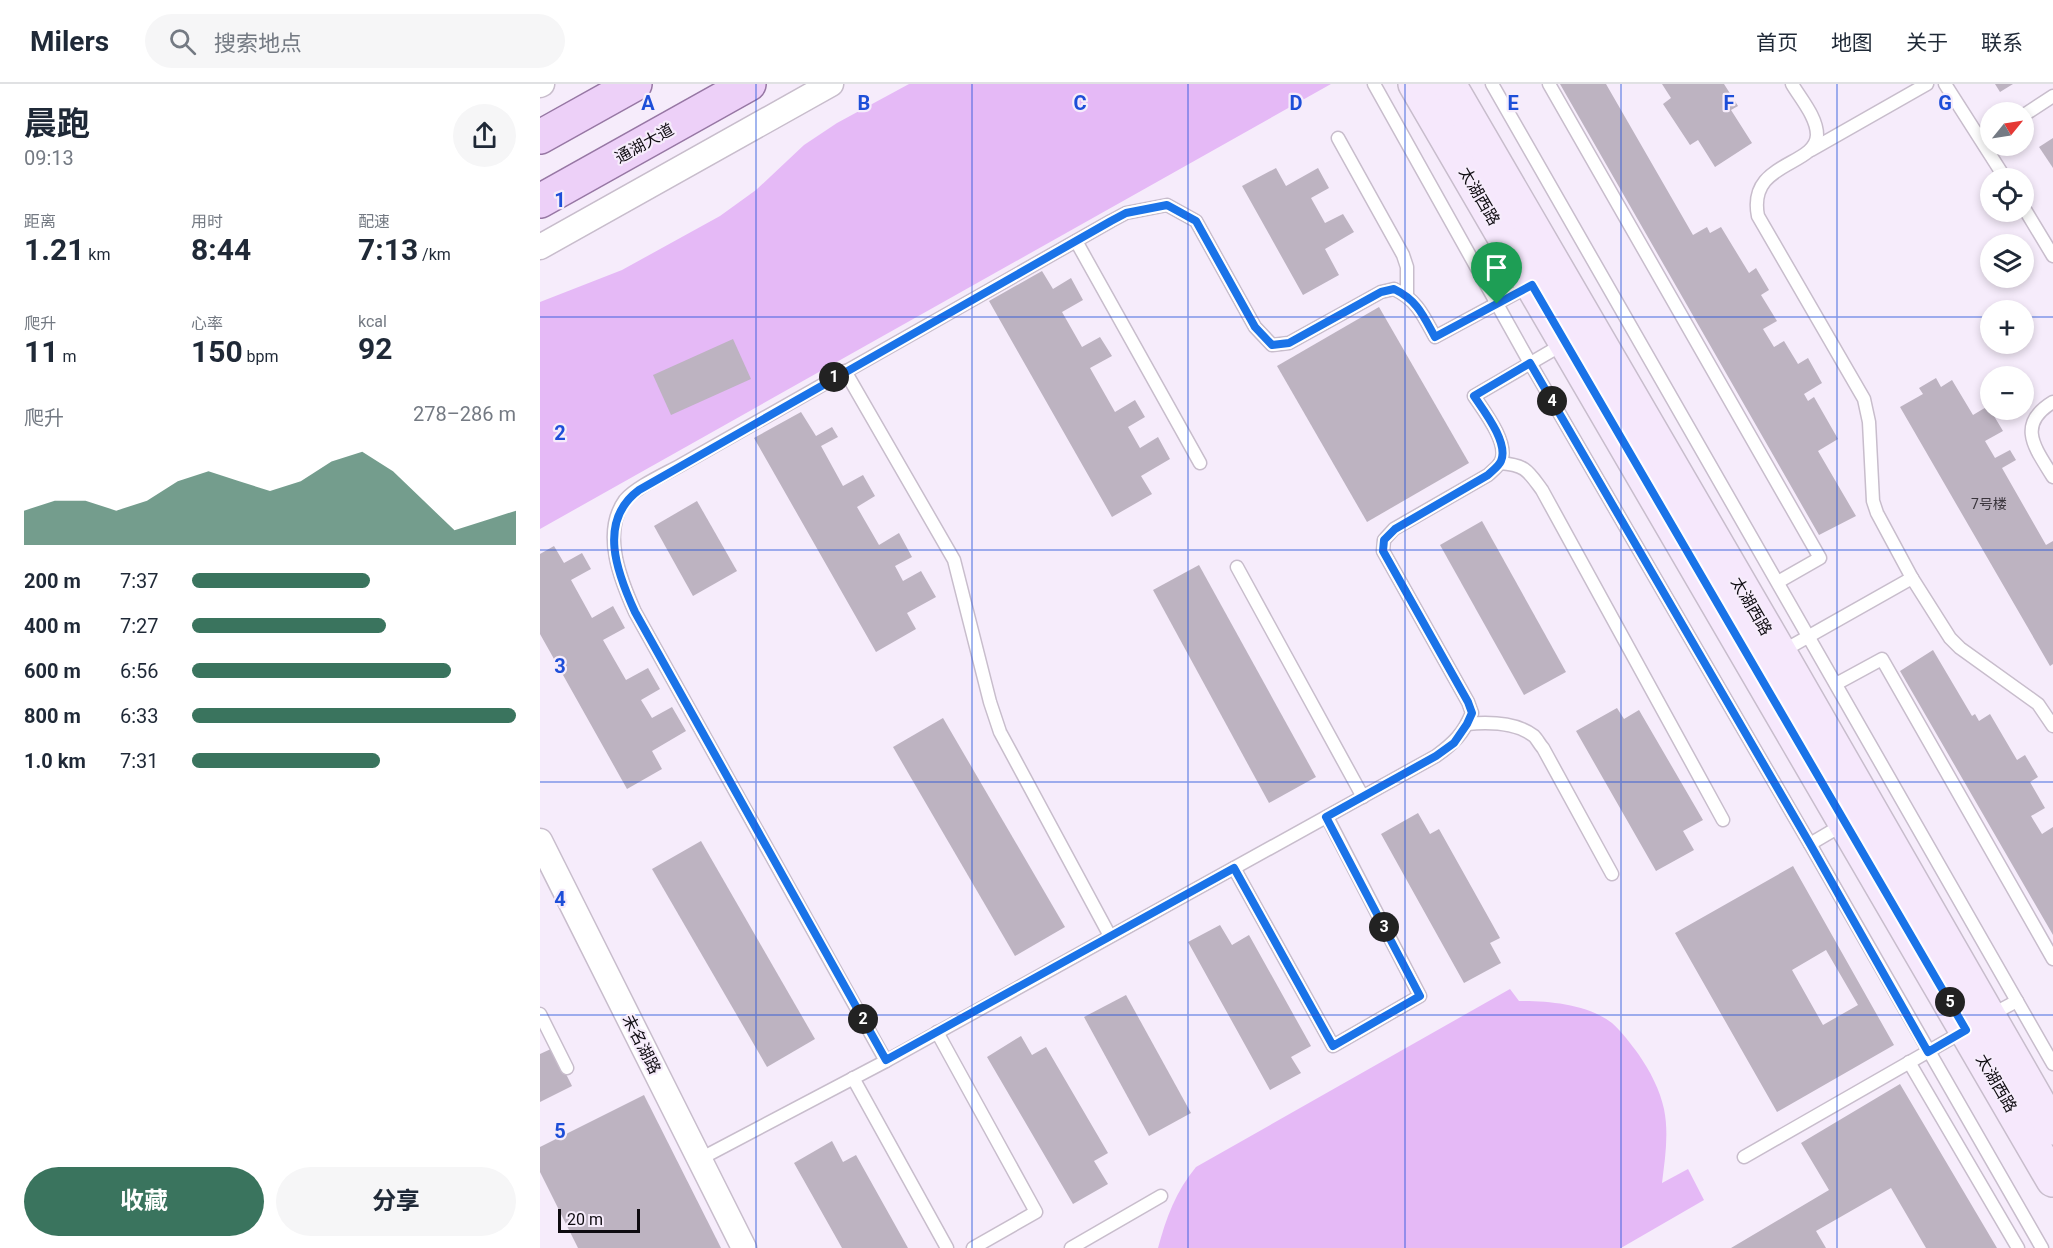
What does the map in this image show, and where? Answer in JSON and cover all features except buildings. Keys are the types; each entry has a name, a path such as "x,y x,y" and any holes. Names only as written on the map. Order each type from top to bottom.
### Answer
{"main road":[{"path":"540,137 635,84"},
{"name":"通湖大道","path":"540,201 749,84"},
{"path":"540,121 589,110"}],"street":[{"path":"540,247 831,84"},
{"name":"太湖西路","path":"1415,84 1845,824 1977,1023 2053,1128"},
{"name":"太湖西路","path":"1449,84 1780,653 1977,1023 2053,1180"},
{"name":"未名湖路","path":"542,850 744,1248"}],"lane":[{"path":"1374,84 1530,363 2042,1248"},
{"path":"1492,84 2053,1064"},
{"path":"1549,84 1820,558 1778,582"},
{"path":"1792,84 1814,122 1817,135 1808,152"},
{"path":"1927,84 1775,171 1764,183 1756,203 1758,216 1864,399 1869,422 1873,501 1877,513 1912,578 1950,638 1960,648 2038,704 2053,726"},
{"path":"1946,84 1980,131"},
{"path":"2034,108 2053,96"},
{"path":"1338,138 1403,255 1407,267 1407,295"},
{"path":"886,1060 635,612 621,581 616,562 614,538 618,514 626,499 845,371 1126,213 1167,205 1196,221 1255,327 1272,345 1289,343 1381,292 1394,289 1407,295 1419,307 1435,337 1532,285"},
{"path":"2032,222 2053,256"},
{"path":"1076,241 1200,463"},
{"path":"700,1159 937,1032 1436,756 1454,743 1472,713 1383,551 1384,540 1395,529 1488,475 1500,463 1503,450 1498,435 1474,396 1565,342"},
{"path":"845,371 954,560 990,702 1000,732 1110,936"},
{"path":"2053,402 2042,409 2032,425 2032,442 2053,477"},
{"path":"1500,463 1518,464 1542,490 1723,820"},
{"path":"1237,567 1363,796"},
{"path":"1780,653 1912,578"},
{"path":"1836,684 1881,658 2053,959"},
{"path":"1467,724 1493,722 1533,736 1543,748 1612,874"},
{"path":"1234,868 1333,1046 1420,996 1326,817"},
{"path":"1810,844 1845,824"},
{"path":"1744,1157 2017,1000"},
{"path":"540,1014 567,1068"},
{"path":"937,1032 1036,1212 973,1248"},
{"path":"1909,1062 2018,1248"},
{"path":"853,1078 947,1248"},
{"path":"1071,1248 1161,1196"}],"shaded area":[{"path":"909,84 1331,84 540,529 540,302 622,270 720,216 756,190 804,145 837,123"},
{"path":"1510,989 1519,1001 1555,1003 1579,1008 1602,1017 1619,1030 1647,1068 1662,1102 1666,1137 1662,1183 1688,1169 1704,1200 1621,1248 1158,1248 1172,1205 1196,1167"}],"route":[{"path":"1167,205 1196,221 1255,327 1272,345 1289,343 1381,292 1394,289 1407,295 1419,307 1435,337 1497,304 1532,285 1966,1030 1928,1052 1810,844 1530,363 1474,396 1498,435 1503,450 1500,463 1488,475 1395,529 1384,540 1383,551 1472,713 1454,743 1436,756 1326,817 1420,996 1333,1046 1234,868 886,1060 635,612 621,581 616,562 614,538 618,514 626,499 681,465 1111,221 1126,213 1150,207 1167,205"}]}
